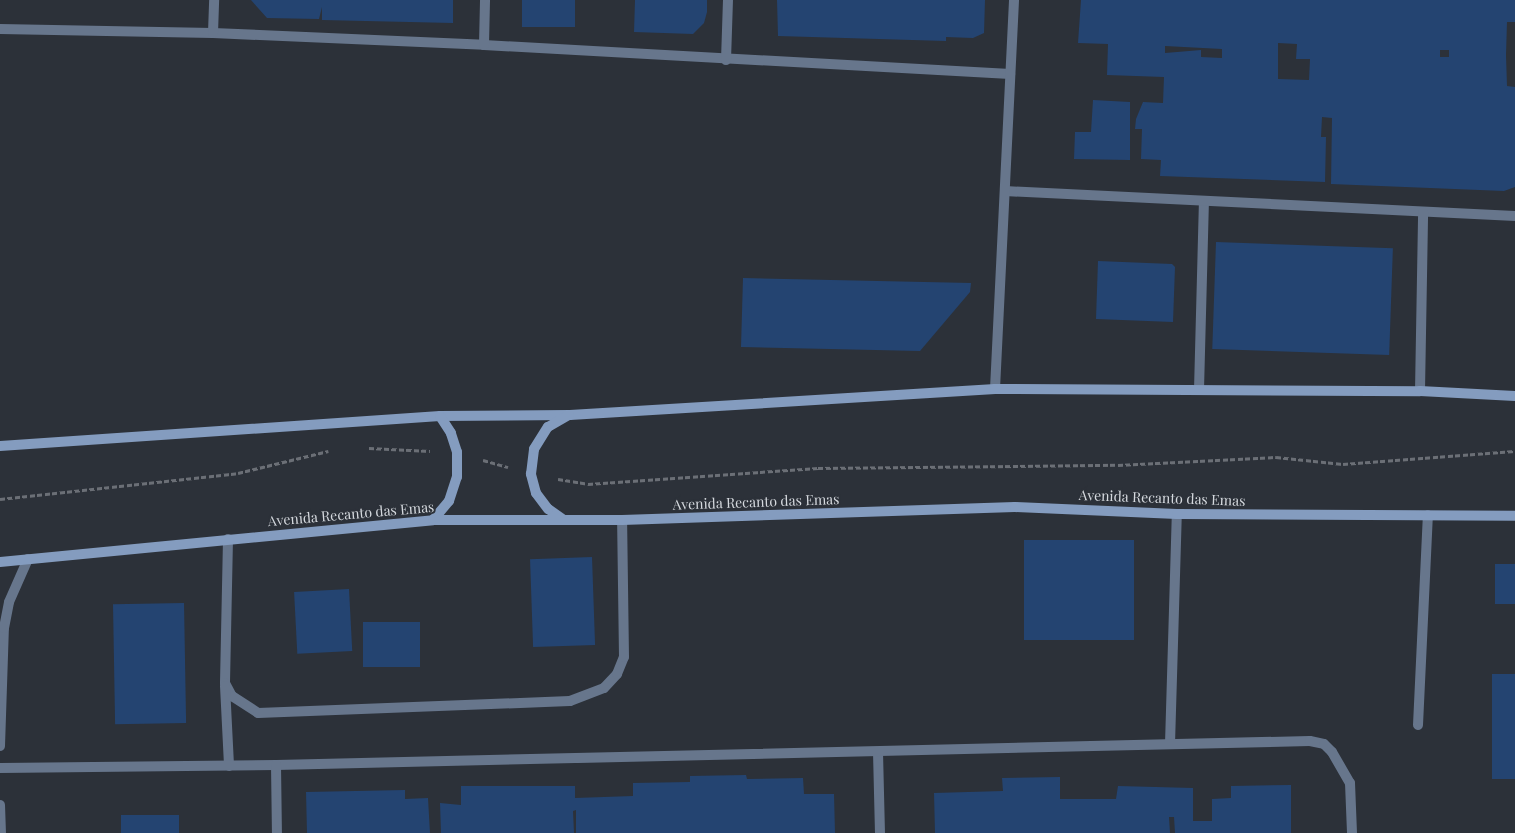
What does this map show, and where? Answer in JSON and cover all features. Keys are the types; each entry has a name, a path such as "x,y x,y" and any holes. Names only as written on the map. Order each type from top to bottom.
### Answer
{"main road":[{"path":"0,446 440,416 570,415 995,389 1420,391 1515,396"},
{"path":"564,520 548,509 536,493 531,474 534,448 548,427 570,415"},
{"path":"432,520 449,501 457,478 457,452 451,432 440,416"},
{"name":"Avenida Recanto das Emas","path":"0,562 432,520 622,520 1015,507 1177,514 1515,516"}],"street":[{"path":"213,33 214,0"},
{"path":"484,45 485,0"},
{"path":"726,60 728,0"},
{"path":"995,389 1014,0"},
{"path":"0,29 213,33 484,45 726,60 1010,74"},
{"path":"1005,191 1515,216"},
{"path":"1200,390 1204,201"},
{"path":"1420,391 1423,212"},
{"path":"1170,744 1177,514"},
{"path":"1418,725 1428,516"},
{"path":"225,683 232,696 258,713 570,701 587,696 604,688 617,674 624,657 622,520"},
{"path":"228,539 225,683 229,766"},
{"path":"0,746 4,628 8,602 28,558"},
{"path":"0,618 4,628"},
{"path":"0,768 229,766 1310,741 1324,744 1341,765 1350,783 1352,833"},
{"path":"878,752 880,833"},
{"path":"276,765 277,833"},
{"path":"0,805 0,833"}],"path":[{"path":"362,448 457,452 531,474 588,484 818,468 1118,465 1276,457 1344,464 1515,451"},
{"path":"0,499 238,473 334,449"}],"building":[{"path":"251,0 453,0 453,23 322,20 322,7 319,19 267,18"},
{"path":"522,0 575,0 575,27 522,27"},
{"path":"635,0 707,0 707,12 704,23 693,34 634,32"},
{"path":"777,0 985,0 984,33 973,38 946,37 946,41 778,36"},
{"path":"1081,0 1515,0 1515,22 1507,22 1506,55 1507,86 1515,87 1515,187 1504,191 1331,184 1332,118 1322,117 1321,137 1326,137 1325,182 1160,176 1161,160 1141,159 1142,129 1135,129 1136,119 1143,102 1163,103 1164,77 1107,75 1108,44 1078,43","holes":["1278,43 1297,44 1296,59 1310,59 1309,80 1278,79","1165,46 1222,49 1222,58 1201,57 1201,50 1165,53","1440,50 1449,50 1449,57 1440,57"]},
{"path":"1093,100 1130,102 1130,160 1074,159 1075,132 1091,132"},
{"path":"1216,242 1393,248 1389,355 1212,349"},
{"path":"1098,261 1172,264 1175,267 1173,322 1096,319"},
{"path":"743,278 971,283 970,292 920,351 741,347"},
{"path":"1024,540 1134,540 1134,640 1024,640"},
{"path":"592,557 595,645 533,647 530,559"},
{"path":"1495,564 1515,564 1515,604 1495,604"},
{"path":"349,589 352,651 297,654 294,592"},
{"path":"184,603 186,723 115,724 113,604"},
{"path":"363,622 420,622 420,667 363,667"},
{"path":"1492,674 1515,674 1515,779 1492,779"},
{"path":"746,775 747,779 803,778 804,794 834,794 835,833 576,833 576,810 573,811 574,833 441,833 440,803 461,805 461,786 575,786 575,798 633,796 633,783 690,782 690,776"},
{"path":"1060,777 1060,799 1116,799 1118,786 1193,788 1193,821 1212,821 1212,799 1231,798 1231,786 1291,785 1291,833 1175,833 1174,817 1169,817 1170,833 935,833 934,793 1003,791 1002,778"},
{"path":"405,790 405,799 428,798 430,833 307,833 306,792"},
{"path":"121,815 179,815 179,833 121,833"}]}
